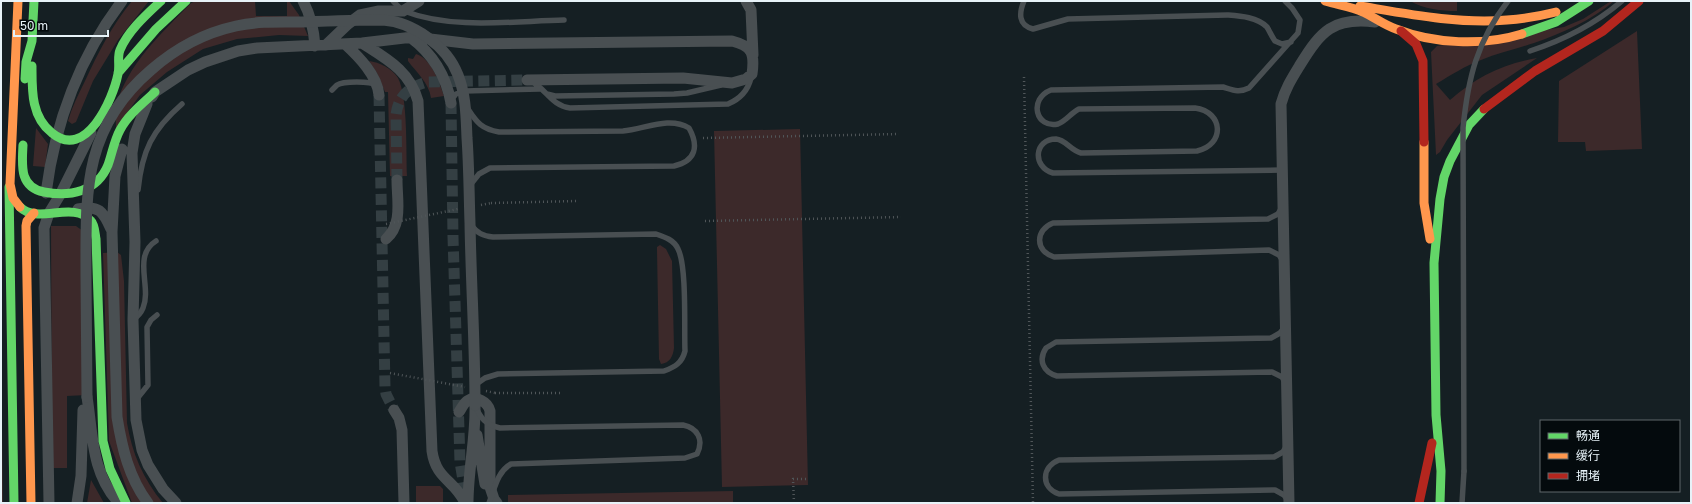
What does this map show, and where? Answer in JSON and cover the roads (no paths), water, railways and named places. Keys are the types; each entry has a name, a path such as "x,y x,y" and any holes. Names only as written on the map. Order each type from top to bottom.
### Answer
{"main road":[{"path":"14,503 10,184 18,1"},
{"path":"34,1 32,41 32,92 34,105 41,123 56,137 63,140 81,138 96,125 110,102 118,73 118,58 123,46 148,14 161,1"},
{"path":"118,73 127,65 168,15 186,1"},
{"path":"1325,1 1400,10 1456,20 1493,22 1536,17 1571,8 1588,1"},
{"path":"1325,1 1362,12 1381,23 1400,31 1416,44 1420,51 1423,61 1424,74 1424,202 1434,263"},
{"path":"1400,31 1412,31 1442,40 1458,41 1486,40 1514,36 1536,30 1556,22 1588,1"},
{"path":"1440,503 1441,471 1436,415 1434,263 1440,199 1444,177 1450,161 1469,125 1484,109 1535,71 1603,31 1639,1"},
{"path":"25,100 26,62 32,41"},
{"path":"24,138 23,166 26,183 37,191 46,193 60,195 81,193 96,184 103,175 121,129 132,112 156,92"},
{"path":"10,184 13,200 24,211 34,213 75,214 90,221 96,239 103,441 110,469 126,503"},
{"path":"31,503 26,226 27,221 34,213"},
{"path":"1419,503 1429,463 1436,415"}],"street":[{"path":"46,193 49,167 66,102 78,73 109,18 122,1"},
{"path":"303,1 312,26 315,46"},
{"path":"326,45 360,15 372,12 403,11 419,1"},
{"path":"527,80 683,78 729,83 738,82 746,79 752,74 753,55 751,10 746,1"},
{"path":"119,503 109,489 94,452 87,397 86,207 92,161 99,142 120,103 131,88 163,59 203,36 237,26 257,23 375,20 396,21 420,32 448,58 458,74 462,86 466,105 470,186 476,423 488,503"},
{"path":"1289,503 1281,104 1284,90 1313,44 1322,34 1339,24 1357,21 1381,23"},
{"path":"148,503 141,494 131,475 120,435 117,417 112,207 115,176 123,146 130,128 156,92 188,70 221,56 257,48 362,43 410,37 473,44 732,40 747,46 753,55"},
{"path":"410,37 434,60 445,79 451,102"},
{"path":"362,43 395,65 413,85 418,101 432,451 435,466 455,487 466,503"},
{"path":"345,44 362,61 379,91"},
{"path":"147,104 135,134 132,154 134,220 134,401 142,450 155,478 175,502"},
{"path":"49,503 44,228 49,213 60,195 86,140 96,125"},
{"path":"103,175 112,207"},
{"path":"386,239 396,226 398,218 396,180"},
{"path":"62,213 90,206 96,208 106,219 112,232"},
{"path":"77,503 81,476 83,412 87,397"},
{"path":"459,412 467,401 476,399 489,406 490,487 497,503"},
{"path":"394,410 399,418 402,430 404,503"},
{"path":"466,503 470,458 476,423"}],"lane":[{"path":"392,1 403,11 441,21 564,20"},
{"path":"1024,1 1020,11 1021,19 1023,24 1028,28 1033,29 1068,19 1227,15 1238,16 1260,22 1270,32 1275,41 1282,44 1292,42"},
{"path":"1282,170 1053,173 1043,169 1038,160 1038,154 1043,145 1052,140 1063,141 1074,151 1080,152 1197,151 1210,145 1215,139 1217,125 1209,112 1196,108 1079,109 1062,122 1051,124 1042,120 1037,110 1037,105 1041,95 1051,90 1223,87 1234,91 1249,88 1292,42 1298,33 1300,20 1285,1"},
{"path":"1462,503 1464,471 1463,128 1470,80 1477,56 1489,30 1508,1"},
{"path":"1530,51 1548,46 1577,32 1595,22 1622,1"},
{"path":"1400,10 1407,23"},
{"path":"1412,31 1420,51"},
{"path":"527,80 533,82 556,104 562,107 570,108 728,104 738,99 743,94 752,74"},
{"path":"332,90 336,85 342,83 370,82 379,91"},
{"path":"451,102 456,94 465,91 542,91 555,96 666,94 687,93 729,83"},
{"path":"134,220 142,160 145,152 162,122 182,104"},
{"path":"466,105 475,121 484,128 499,132 623,130 640,129 662,123 677,123 689,128 694,141 695,149 688,160 682,164 674,166 490,168 472,180 470,186"},
{"path":"1283,204 1278,214 1268,219 1053,223 1044,228 1041,233 1039,243 1044,252 1054,257 1269,250 1279,255 1284,264"},
{"path":"470,223 478,233 493,237 656,234 671,241 678,248 683,266 685,351 681,361 671,368 664,371 498,374 485,378 476,388"},
{"path":"133,320 141,313 144,307 144,259 146,250 156,241"},
{"path":"134,401 148,385 147,327 151,320 157,315"},
{"path":"1285,324 1280,333 1271,338 1056,342 1046,348 1042,357 1044,367 1051,375 1056,376 1272,372 1282,377 1287,386"},
{"path":"475,405 482,420 500,428 683,425 693,428 700,436 700,448 697,454 685,458 511,464 500,474 488,503"},
{"path":"1288,442 1283,452 1274,457 1059,460 1049,465 1045,475 1047,485 1050,489 1059,494 1274,490 1284,495 1289,503"}],"tunnel":[{"path":"397,180 396,115 399,103 406,93 427,82 527,80"},
{"path":"379,95 385,387 386,394 394,410"},
{"path":"451,103 453,237 460,462 466,498"}]}
